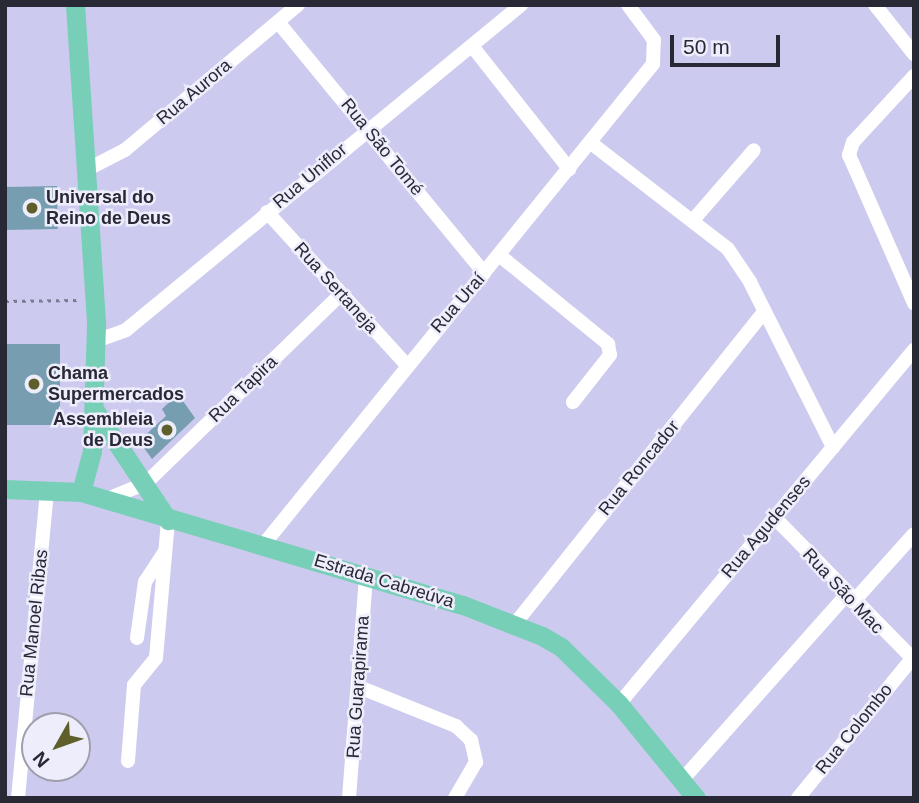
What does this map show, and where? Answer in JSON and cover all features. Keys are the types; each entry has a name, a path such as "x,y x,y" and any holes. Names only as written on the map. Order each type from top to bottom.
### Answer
{"main road":[{"path":"75,5 96,341 96,412 81,492"},
{"path":"96,412 146,483 168,520"},
{"name":"Estrada Cabreúva","path":"5,489 81,492 168,520 264,544 514,625 561,647 619,704 694,797"}],"street":[{"name":"Rua Aurora","path":"84,170 125,150 298,5"},
{"name":"Rua Uniflor","path":"96,341 126,330 521,5"},
{"name":"Rua Uraí","path":"264,544 406,364 499,255 653,64 654,40 628,5"},
{"path":"875,5 914,54"},
{"name":"Rua São Tomé","path":"278,22 484,273"},
{"path":"472,46 569,169"},
{"path":"914,76 853,142 849,155 914,303"},
{"path":"592,142 694,219 734,257 833,447"},
{"path":"694,219 754,150"},
{"name":"Rua Sertaneja","path":"267,212 339,296 406,364"},
{"path":"499,255 608,344 610,355 573,402"},
{"name":"Rua Tapira","path":"146,483 339,296"},
{"name":"Rua Roncador","path":"514,625 764,312"},
{"name":"Rua Agudenses","path":"619,704 914,350"},
{"path":"104,500 146,483"},
{"name":"Rua Manoel Ribas","path":"18,798 47,490"},
{"name":"Rua São Mac","path":"775,518 912,660"},
{"path":"128,761 134,685 156,658 168,520"},
{"path":"682,780 850,598 914,534"},
{"path":"137,638 145,582 165,551"},
{"name":"Rua Guarapirama","path":"349,798 366,576"},
{"name":"Rua Colombo","path":"798,798 912,660"},
{"path":"359,687 456,726 471,740 476,762 455,798"}],"path":[{"path":"5,301 93,299"}],"building":[{"name":"Universal do Reino de Deus","path":"57,186 58,229 6,230 5,187"},
{"name":"Chama Supermercados","path":"5,344 60,344 60,425 5,425"},
{"name":"Assembleia de Deus","path":"178,394 195,418 152,459 139,441 166,416 162,409"}],"place":[{"name":"Universal do Reino de Deus","path":"32,208"},
{"name":"Chama Supermercados","path":"34,384"},
{"name":"Assembleia de Deus","path":"167,430"}]}
